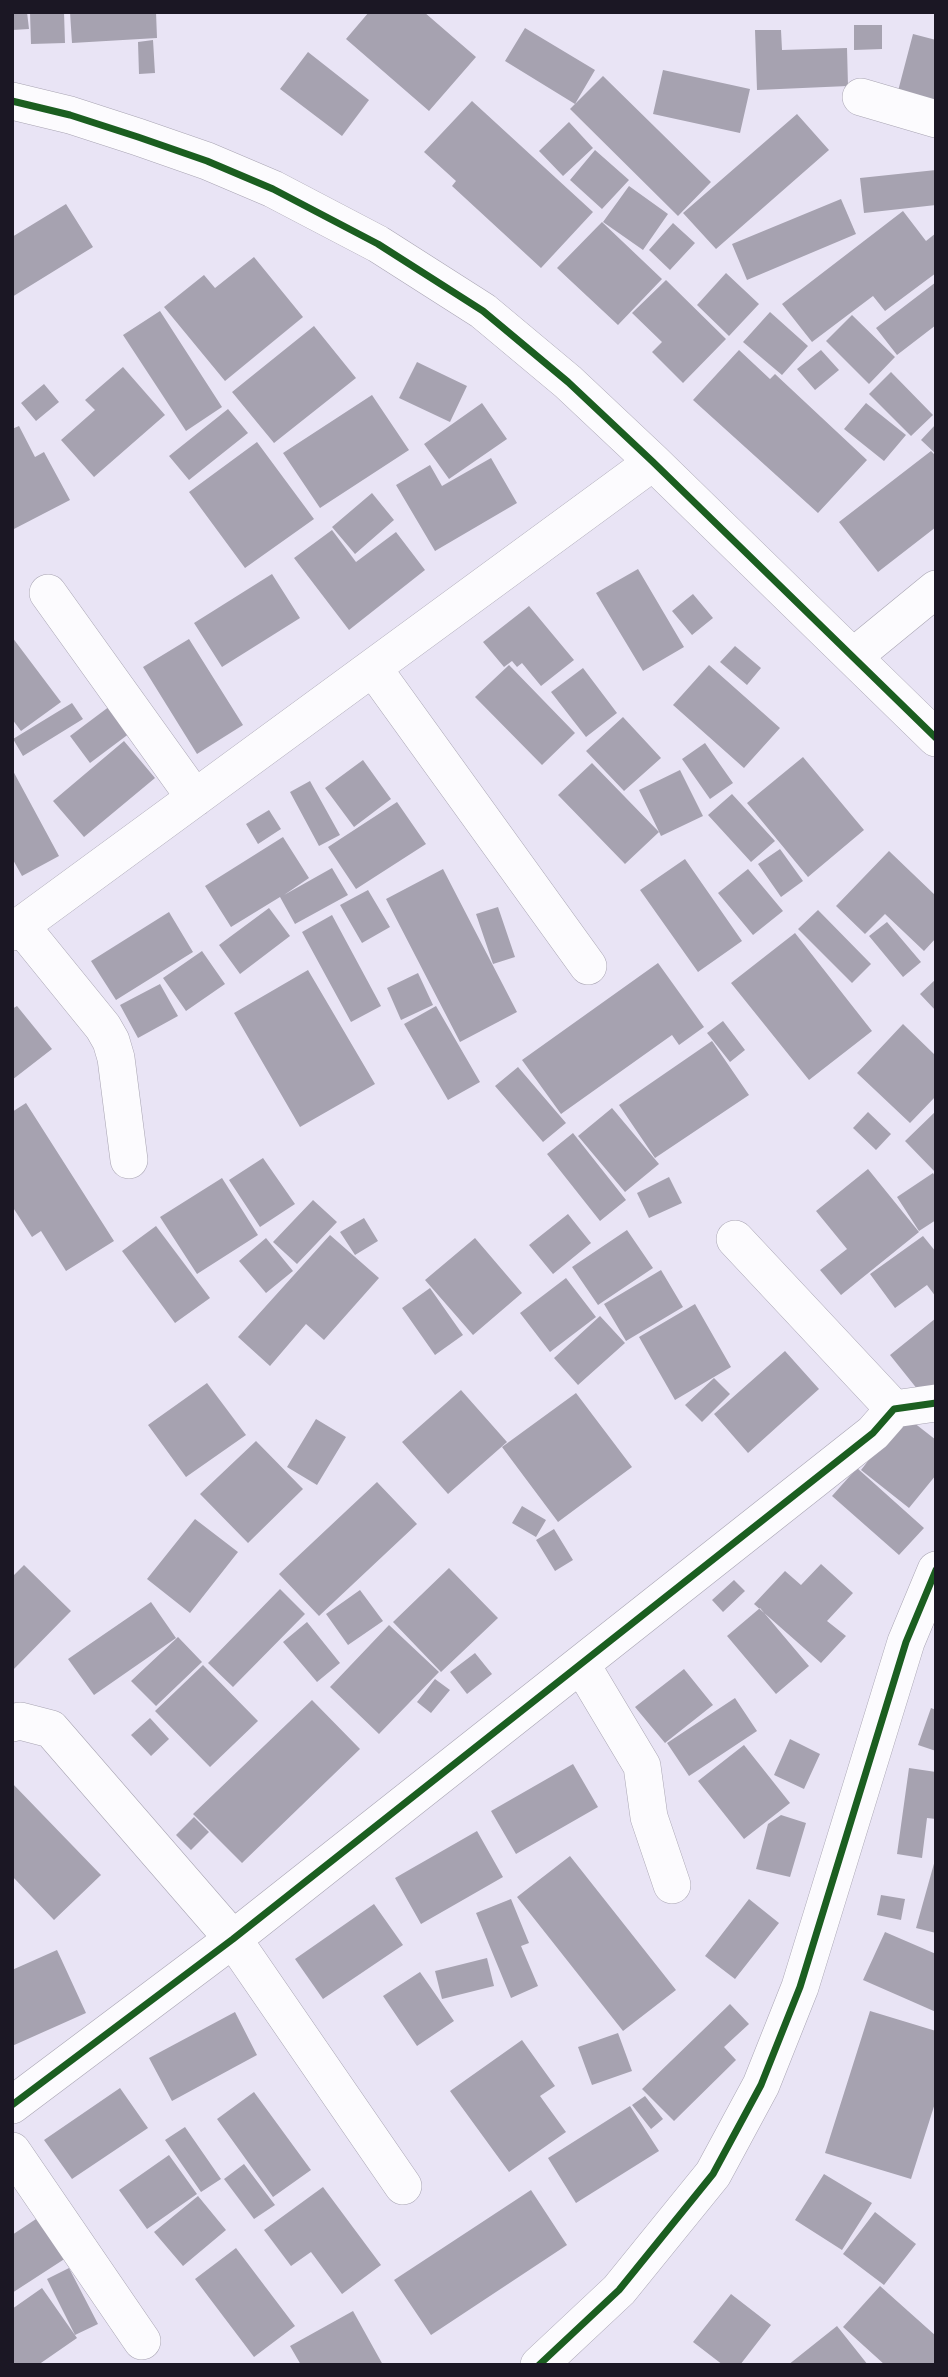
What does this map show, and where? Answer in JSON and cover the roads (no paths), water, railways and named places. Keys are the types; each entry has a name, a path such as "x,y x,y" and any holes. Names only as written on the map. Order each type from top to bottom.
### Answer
{"street":[{"path":"861,97 936,119"},
{"path":"12,101 70,115 207,160 273,189 378,244 483,311 568,382 653,462 936,738"},
{"path":"129,1160 116,1058 111,1041 103,1027 16,929 653,462"},
{"path":"853,657 936,589"},
{"path":"48,593 195,798"},
{"path":"373,668 588,965"},
{"path":"735,1239 894,1409"},
{"path":"12,2105 233,1939 873,1433 894,1409 936,1403"},
{"path":"539,2365 619,2290 713,2174 761,2085 800,1987 902,1655 936,1570"},
{"path":"581,1664 642,1766 649,1817 672,1885"},
{"path":"12,1723 20,1721 51,1729 233,1939 403,2186"},
{"path":"12,2151 142,2341"}]}
